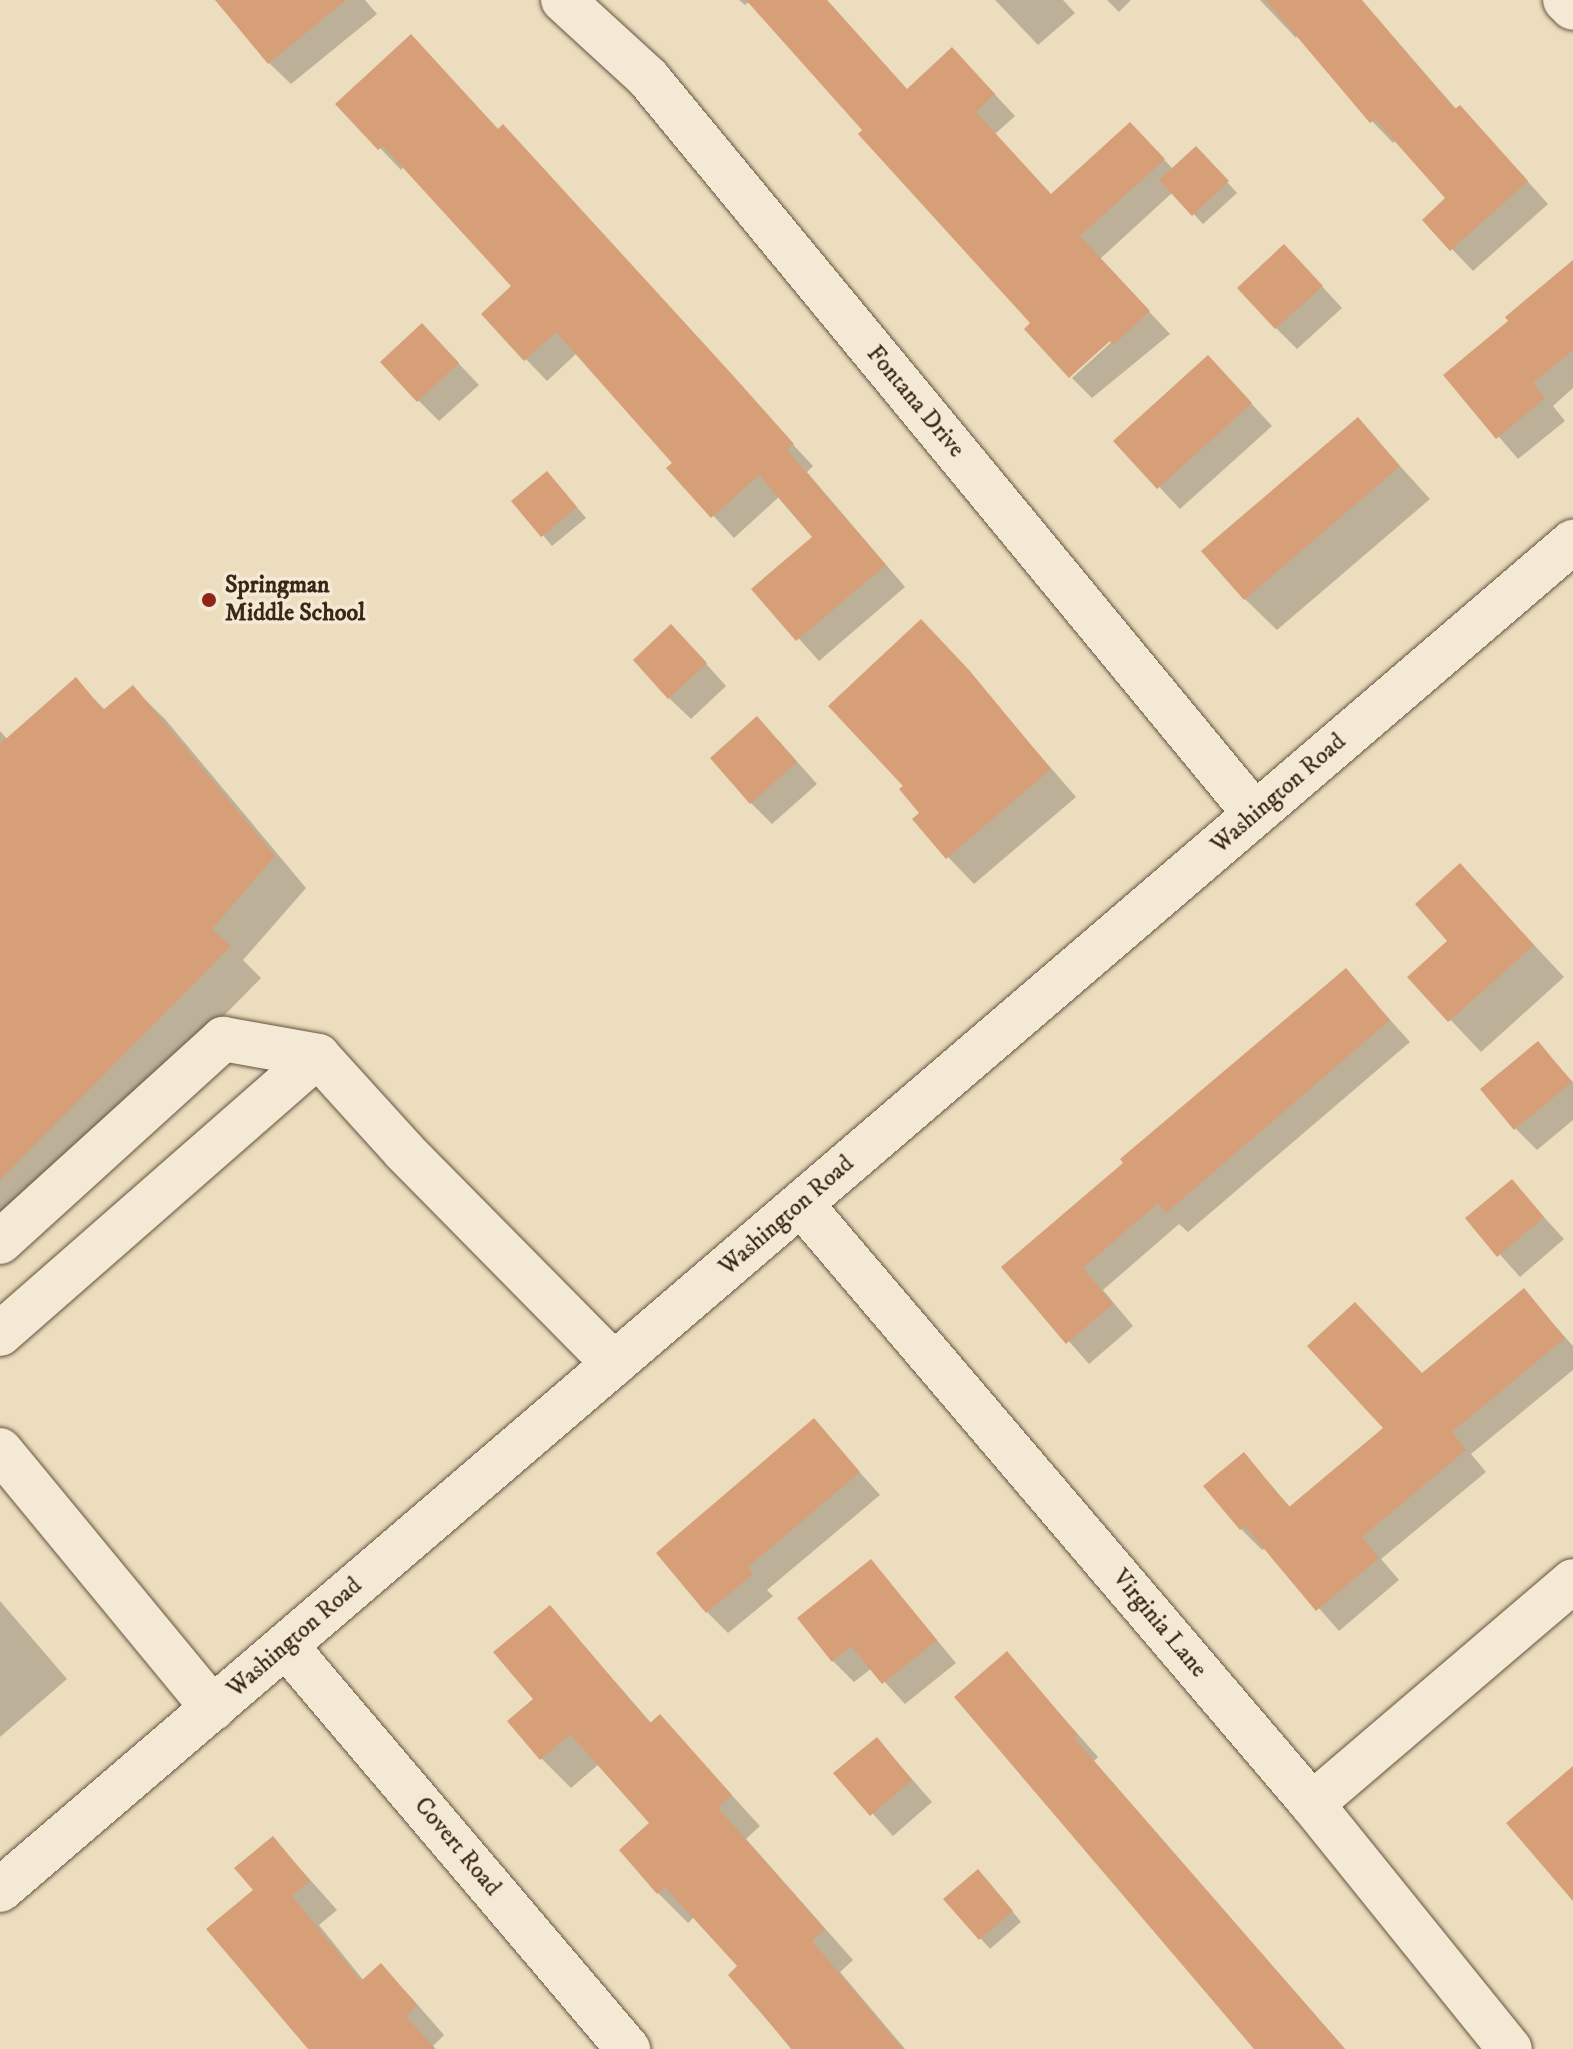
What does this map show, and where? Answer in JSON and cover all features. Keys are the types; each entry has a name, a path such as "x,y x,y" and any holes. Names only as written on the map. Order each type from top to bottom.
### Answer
{"street":[{"name":"Fontana Drive","path":"563,0 648,78 1255,814"},
{"path":"1565,0 1573,8"},
{"name":"Washington Road","path":"0,1890 1573,542"},
{"path":"0,1242 223,1039 318,1056 404,1151 614,1364"},
{"path":"0,1334 318,1056"},
{"name":"Virginia Lane","path":"801,1204 1312,1804 1510,2049"},
{"path":"0,1450 213,1708"},
{"path":"1312,1804 1573,1581"},
{"name":"Covert Road","path":"286,1646 628,2049"}],"building":[{"path":"215,0 346,0 268,64"},
{"path":"746,0 827,0 907,89 952,47 995,94 976,112 1051,194 1130,122 1165,159 1080,236 1150,311 1113,345 1110,341 1069,378 1024,329 1030,323 858,134 862,130"},
{"path":"1266,0 1362,0 1455,109 1460,105 1528,181 1450,251 1422,220 1445,198 1375,119 1370,123"},
{"path":"411,34 498,129 503,124 728,370 794,444 787,450 886,565 796,641 751,589 812,537 759,475 711,518 666,468 672,463 556,332 524,361 481,314 511,286 383,146 378,150 335,104"},
{"path":"1196,146 1229,181 1192,216 1159,180"},
{"path":"1284,244 1323,286 1275,329 1237,288"},
{"path":"1573,260 1573,350 1533,383 1545,398 1496,439 1443,375 1508,321 1505,317"},
{"path":"422,323 459,363 417,402 380,362"},
{"path":"1208,355 1252,403 1157,489 1113,441"},
{"path":"1358,417 1400,466 1244,600 1201,551"},
{"path":"547,471 577,507 541,537 511,501"},
{"path":"921,619 969,670 1051,769 946,859 912,819 919,813 899,789 903,786 828,706"},
{"path":"671,624 707,663 668,699 633,660"},
{"path":"76,677 103,710 133,685 275,856 212,929 231,946 0,1180 0,744"},
{"path":"757,716 797,762 750,804 710,758"},
{"path":"1460,863 1534,945 1448,1022 1407,977 1447,941 1415,904"},
{"path":"1346,968 1390,1020 1166,1213 1158,1203 1083,1268 1113,1304 1066,1344 1001,1267 1123,1163 1120,1159"},
{"path":"1538,1041 1572,1082 1514,1130 1480,1089"},
{"path":"1512,1179 1544,1217 1497,1257 1465,1218"},
{"path":"1524,1288 1565,1338 1452,1432 1466,1450 1362,1537 1379,1558 1316,1611 1245,1526 1240,1530 1203,1486 1244,1452 1289,1507 1383,1428 1307,1346 1355,1302 1422,1373"},
{"path":"814,1418 860,1472 748,1567 753,1574 706,1613 656,1553"},
{"path":"871,1559 937,1640 882,1684 851,1646 832,1662 797,1618"},
{"path":"550,1605 650,1723 660,1714 732,1795 718,1808 825,1929 812,1941 903,2049 792,2049 728,1975 737,1966 665,1887 657,1894 619,1850 649,1823 570,1734 540,1760 507,1721 533,1699 493,1652"},
{"path":"1007,1651 1078,1735 1074,1738 1345,2049 1254,2049 954,1697"},
{"path":"877,1737 912,1780 870,1816 833,1773"},
{"path":"1573,1766 1573,1901 1506,1823"},
{"path":"273,1836 310,1881 292,1896 361,1981 381,1963 417,2005 406,2016 435,2049 308,2049 206,1929 253,1890 234,1868"},
{"path":"978,1869 1013,1911 979,1940 943,1899"}],"place":[{"name":"Springman Middle School","path":"209,600"}]}
